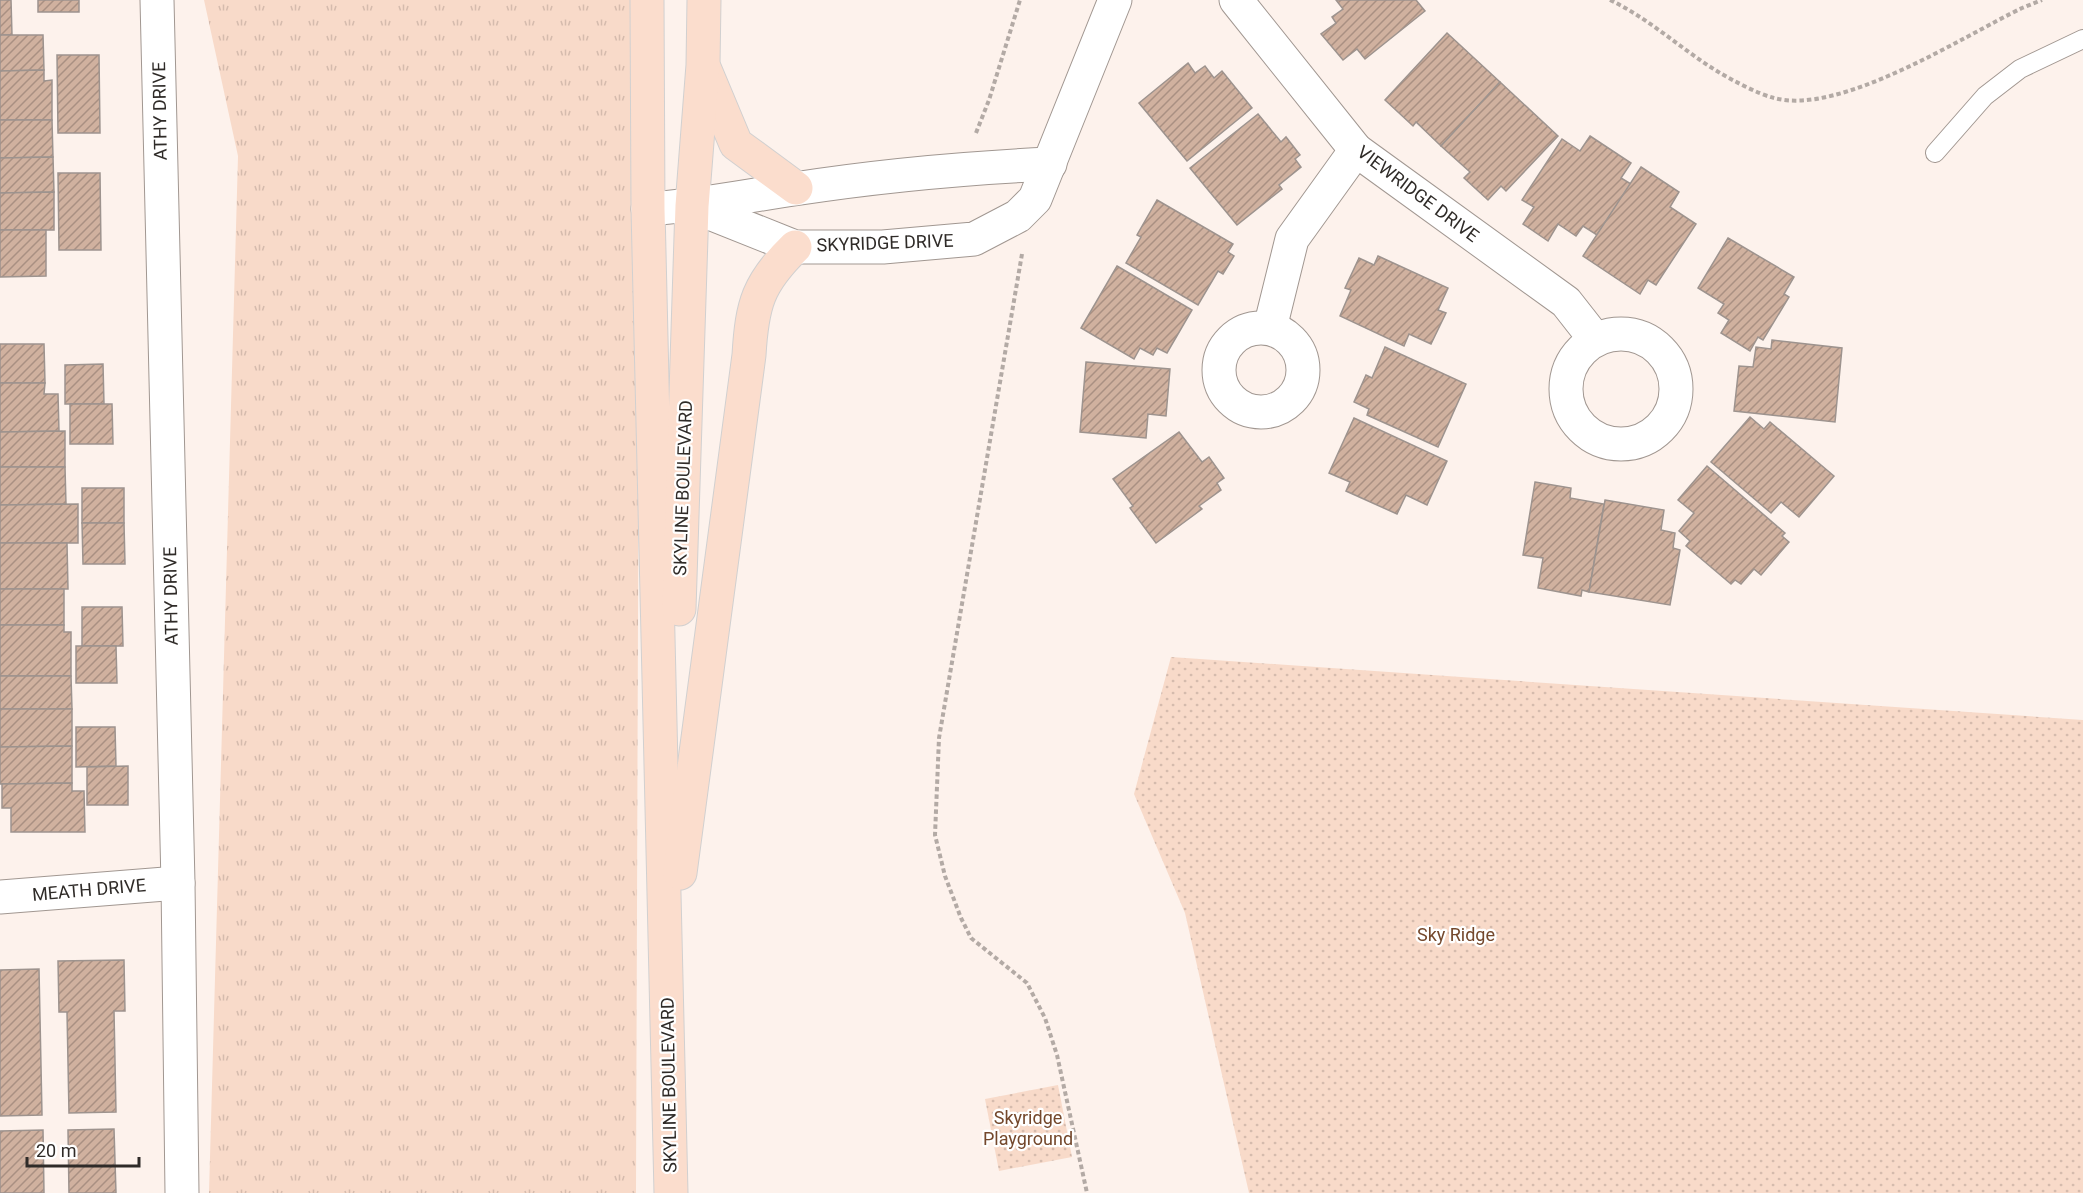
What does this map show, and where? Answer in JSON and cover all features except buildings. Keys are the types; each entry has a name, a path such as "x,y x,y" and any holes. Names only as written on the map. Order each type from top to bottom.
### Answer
{"main road":[{"name":"SKYLINE BOULEVARD","path":"647,0 648,209 671,1193"},
{"name":"SKYLINE BOULEVARD","path":"667,976 692,206 703,65 705,0"},
{"path":"703,65 736,144 796,188"},
{"path":"667,976 746,379 750,330 756,303 764,284 775,267 795,247"}],"street":[{"name":"ATHY DRIVE","path":"157,0 183,1193"},
{"name":"SKYRIDGE DRIVE","path":"692,206 795,247 884,247 974,239 1018,216 1035,199 1115,0"},
{"name":"VIEWRIDGE DRIVE","path":"1236,0 1356,150 1566,302 1595,339"},
{"path":"1270,328 1292,239 1356,150"},
{"name":"SKYRIDGE DRIVE","path":"648,209 692,206 796,188 961,170 1050,164"},
{"name":"MEATH DRIVE","path":"0,897 178,883"}],"lane":[{"path":"1935,153 1985,96 2020,69 2083,39"}],"path":[{"path":"961,170 989,100 1020,0"},
{"path":"1610,0 1633,11 1720,73 1774,98 1799,100 1818,99 1876,82 1979,29 2042,0"},
{"path":"1018,216 1023,248 939,738 935,835 945,876 971,938 1027,983 1046,1018 1057,1055 1088,1193"}],"green space":[{"path":"204,0 632,0 639,332 636,1193 209,1193 238,156"},
{"name":"Sky Ridge","path":"1171,657 2083,720 2083,1193 1249,1193 1185,913 1134,794"},
{"name":"Skyridge Playground","path":"1058,1085 1072,1157 999,1171 985,1099"}]}
